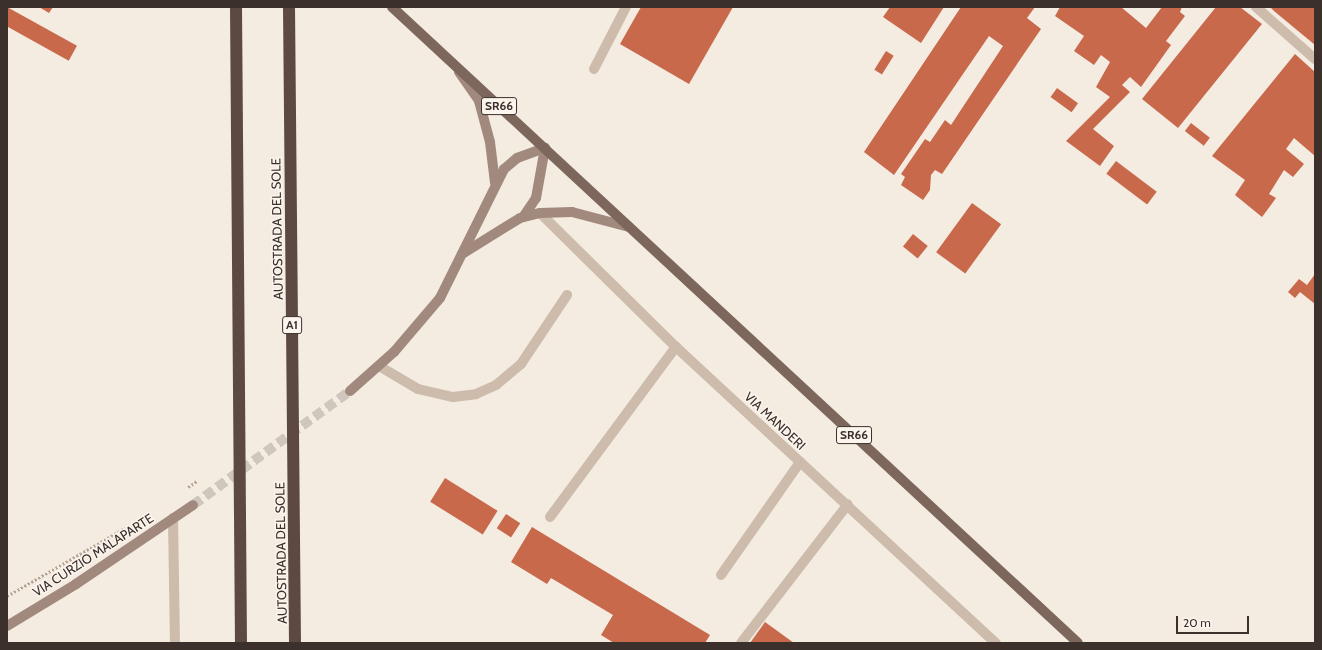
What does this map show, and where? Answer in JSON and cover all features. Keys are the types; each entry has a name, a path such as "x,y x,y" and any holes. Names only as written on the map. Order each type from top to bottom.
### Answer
{"highway":[{"path":"236,7 241,643"},
{"name":"AUTOSTRADA DEL SOLE","path":"289,7 295,643"}],"main road":[{"name":"SR66","path":"392,7 1078,643"}],"street":[{"path":"594,69 626,7"},
{"path":"1256,7 1315,59"},
{"path":"453,63 479,101 490,142 495,182"},
{"path":"350,391 379,366 418,327 435,304 462,254 495,182 504,169 517,158 545,148 536,198 523,217"},
{"path":"462,254 523,217 540,213 572,212 629,227"},
{"name":"VIA MANDERI","path":"540,213 676,347 800,462 848,504 996,643"},
{"path":"379,366 418,389 452,397 476,394 496,385 522,364 567,294"},
{"path":"550,517 676,347"},
{"path":"721,575 800,462"},
{"name":"VIA CURZIO MALAPARTE","path":"7,626 76,584 193,504"},
{"path":"741,643 848,504"},
{"path":"172,518 174,643"}],"path":[{"path":"185,489 197,481"},
{"path":"7,596 128,526"}],"building":[{"path":"7,7 77,46 69,61 7,26"},
{"path":"39,7 53,7 49,13"},
{"path":"641,7 733,7 689,84 620,44"},
{"path":"890,7 944,7 921,43 883,17"},
{"path":"961,7 1035,7 1027,18 1041,29 942,174 935,170 931,175 930,190 923,200 901,185 905,177 901,174 925,139 930,142 945,120 951,125 1003,46 989,36 894,175 864,152"},
{"path":"1060,7 1121,7 1146,28 1162,7 1182,7 1180,12 1185,16 1166,41 1171,45 1141,87 1130,77 1122,85 1130,92 1093,129 1114,146 1100,166 1066,141 1110,97 1096,87 1110,62 1101,55 1094,65 1074,51 1084,36 1055,16"},
{"path":"1216,7 1240,7 1262,24 1178,128 1142,99"},
{"path":"1270,7 1315,7 1315,45 1274,11"},
{"path":"886,51 894,56 882,74 874,70"},
{"path":"1295,54 1315,72 1315,156 1294,138 1286,149 1304,164 1293,177 1284,170 1269,194 1276,198 1262,217 1235,195 1245,180 1212,156"},
{"path":"1057,88 1078,103 1072,112 1051,97"},
{"path":"1191,123 1210,138 1204,146 1185,131"},
{"path":"1116,161 1157,192 1147,204 1106,174"},
{"path":"972,203 1001,224 965,274 936,252"},
{"path":"913,234 928,246 918,258 903,246"},
{"path":"1315,274 1315,304 1300,292 1295,298 1288,292 1299,279 1307,285"},
{"path":"445,478 498,511 483,535 430,502"},
{"path":"506,514 520,523 511,538 497,528"},
{"path":"532,527 710,635 705,643 614,643 601,635 613,615 551,578 547,584 511,562"},
{"path":"765,622 794,643 750,643"}],"tunnel":[{"path":"193,505 350,391"}]}
